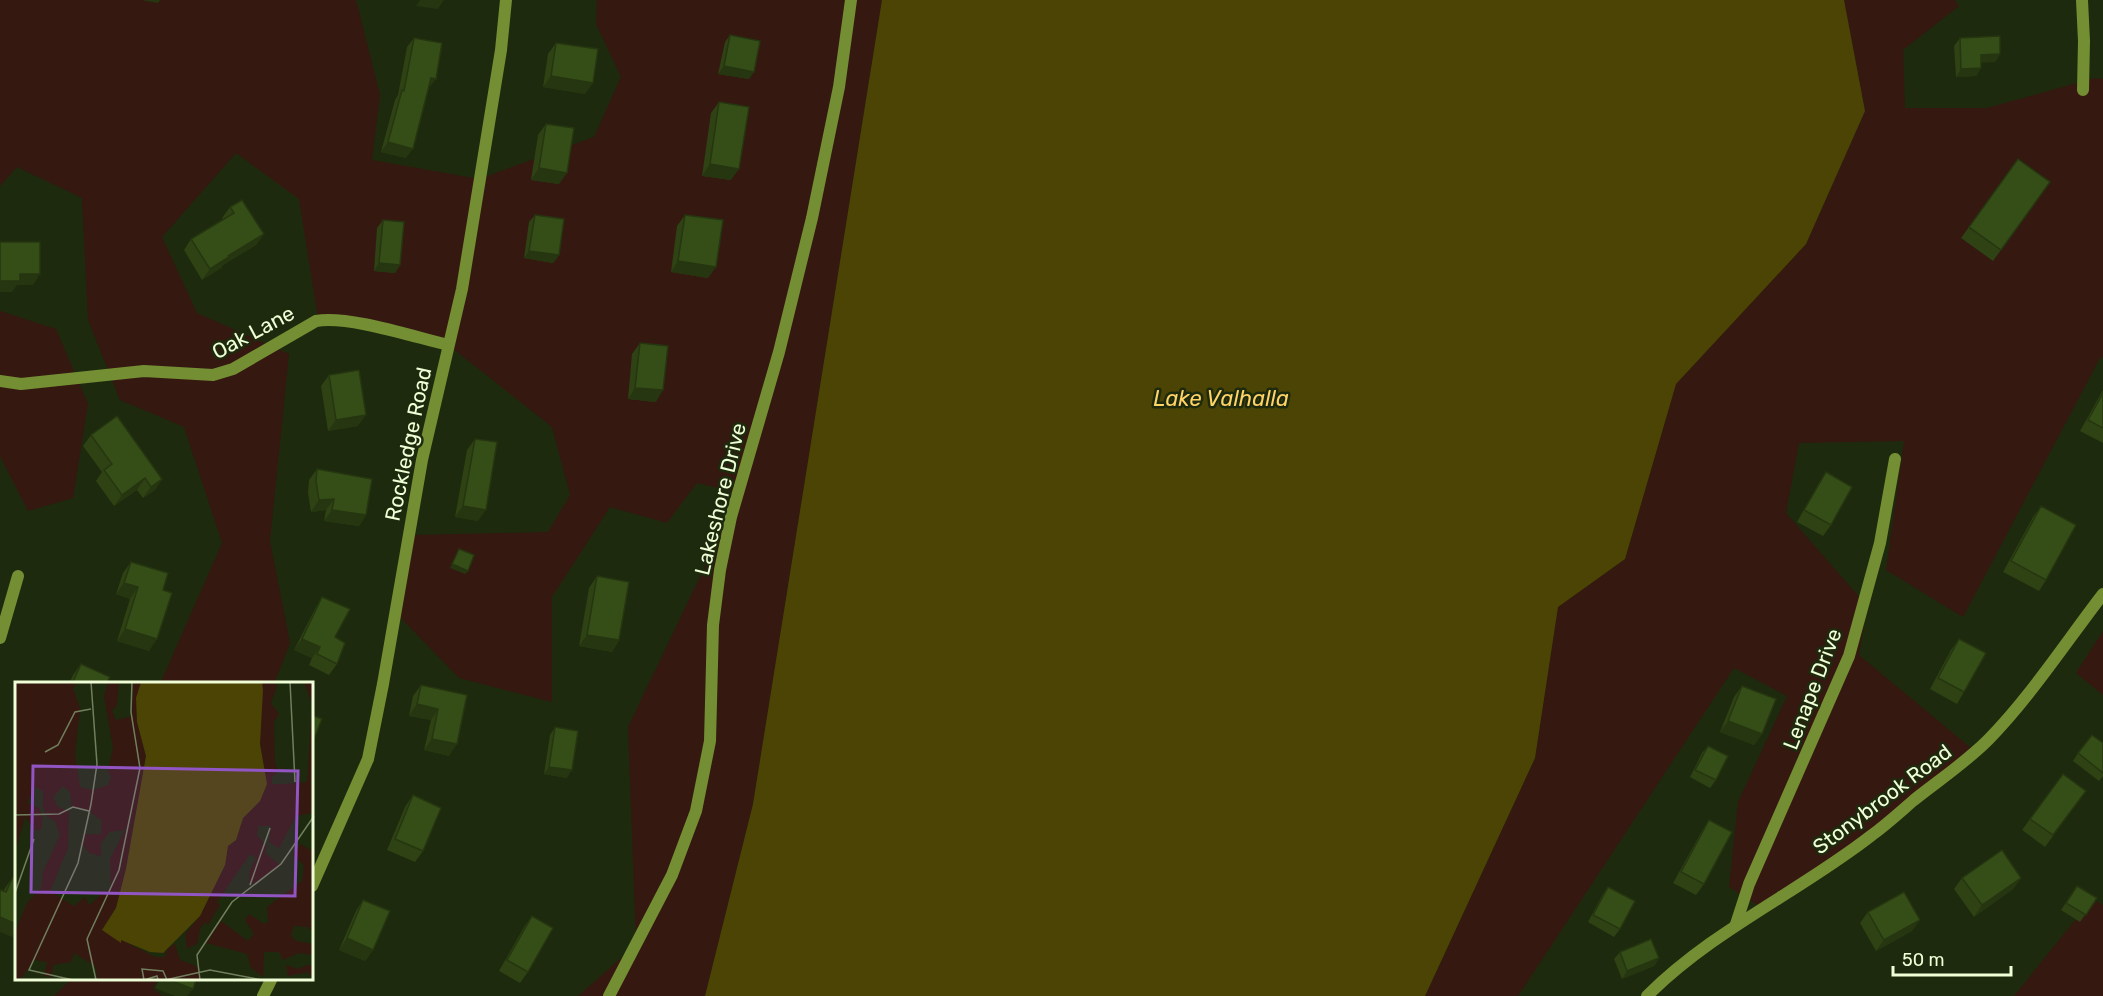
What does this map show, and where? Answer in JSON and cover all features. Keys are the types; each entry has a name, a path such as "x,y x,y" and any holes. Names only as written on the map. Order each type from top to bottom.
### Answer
{"street":[{"name":"Rockledge Road","path":"314,881 368,759 422,460 462,289 501,50 506,0"},
{"name":"Lakeshore Drive","path":"609,996 672,875 696,811 710,741 713,625 720,570 731,518 779,352 812,218 839,87 851,0"},
{"path":"2082,0 2083,90"},
{"name":"Oak Lane","path":"0,381 21,384 144,371 213,375 233,369 316,321 326,319 361,324 448,345"},
{"name":"Lenape Drive","path":"1736,924 1749,884 1849,656 1880,543 1895,459"},
{"path":"0,638 18,576"},
{"name":"Stonybrook Road","path":"1647,996 1736,924 1872,836 1962,763 1988,740 2017,707 2103,594"},
{"path":"264,996 271,981"}],"shaded area":[{"path":"0,0 356,0 380,95 372,160 479,179 594,137 621,77 596,24 597,0 882,0 753,804 705,996 578,996 636,945 628,727 740,493 697,483 667,523 610,507 552,597 552,702 459,678 397,614 412,535 548,532 570,495 552,427 447,344 318,319 299,199 236,153 162,237 197,313 289,354 270,541 290,643 275,682 161,682 222,543 184,427 120,400 88,320 82,198 17,167 0,186"},
{"path":"1844,0 1955,0 1959,6 1903,50 1905,108 1987,108 2095,78 2103,79 2103,357 2100,358 1963,617 1886,570 1904,441 1799,443 1786,513 1867,606 1859,655 1977,753 1764,909 1729,887 1738,802 1787,696 1734,668 1518,996 1425,996 1535,758 1558,607 1625,559 1676,384 1806,244 1865,111"},
{"path":"0,311 56,329 88,404 73,498 28,511 0,456"},
{"path":"2103,631 2103,695 2076,673"},
{"path":"2092,899 2103,905 2103,996 2014,996"},
{"path":"69,981 157,981 153,989 163,996 54,996"}],"water":[{"name":"Lake Valhalla","path":"882,0 1844,0 1865,111 1806,244 1676,384 1625,559 1558,607 1535,758 1425,996 705,996 753,804"}],"building":[{"path":"730,35 760,41 754,72 724,66"},
{"path":"2000,36 2000,54 1981,55 1981,68 1961,69 1960,38"},
{"path":"414,38 442,43 436,79 431,78 413,149 388,142 402,90 404,91"},
{"path":"556,43 598,49 593,83 551,76"},
{"path":"719,102 749,107 739,169 710,164"},
{"path":"546,124 574,128 567,173 539,168"},
{"path":"2018,159 2050,182 2001,250 1969,227"},
{"path":"242,200 264,234 210,269 191,239 234,213 230,207"},
{"path":"535,215 564,219 559,255 529,251"},
{"path":"685,215 723,220 716,267 678,261"},
{"path":"383,220 404,222 400,265 379,263"},
{"path":"0,242 40,242 40,274 20,274 20,281 0,281"},
{"path":"640,343 668,346 663,390 635,388"},
{"path":"359,370 366,415 336,420 329,375"},
{"path":"2103,393 2103,428 2088,420"},
{"path":"117,416 162,479 151,487 145,478 122,495 104,470 112,464 91,435"},
{"path":"475,439 497,442 486,510 463,506"},
{"path":"317,469 372,479 366,515 332,510 334,499 319,500"},
{"path":"1826,472 1852,487 1831,525 1804,510"},
{"path":"2041,506 2076,525 2046,580 2011,561"},
{"path":"459,549 474,555 468,571 452,564"},
{"path":"131,562 168,573 163,590 172,593 157,639 125,629 138,587 124,583"},
{"path":"597,576 629,582 619,640 587,635"},
{"path":"322,597 350,609 335,637 345,643 337,664 317,654 320,647 302,639"},
{"path":"1959,639 1986,653 1964,692 1938,678"},
{"path":"81,664 110,677 107,682 73,682"},
{"path":"421,685 467,695 457,744 432,739 438,709 417,704"},
{"path":"1742,686 1776,699 1762,734 1728,721"},
{"path":"314,716 322,719 314,739"},
{"path":"555,727 578,731 572,770 549,767"},
{"path":"2092,735 2103,743 2103,773 2078,753"},
{"path":"1708,746 1728,756 1716,780 1695,770"},
{"path":"2063,774 2086,791 2053,835 2030,819"},
{"path":"413,795 441,808 423,851 395,839"},
{"path":"1709,820 1732,832 1704,884 1681,872"},
{"path":"2002,850 2021,878 1982,905 1962,878"},
{"path":"13,877 15,878 15,924 0,917 0,892 1,890 6,892"},
{"path":"2077,886 2097,898 2086,915 2066,903"},
{"path":"1608,887 1635,901 1620,929 1593,915"},
{"path":"1904,892 1920,920 1884,940 1868,912"},
{"path":"363,900 390,911 373,950 347,938"},
{"path":"532,916 553,928 528,972 507,960"},
{"path":"1651,939 1659,958 1627,971 1620,952"},
{"path":"173,981 196,981 193,989"}]}
